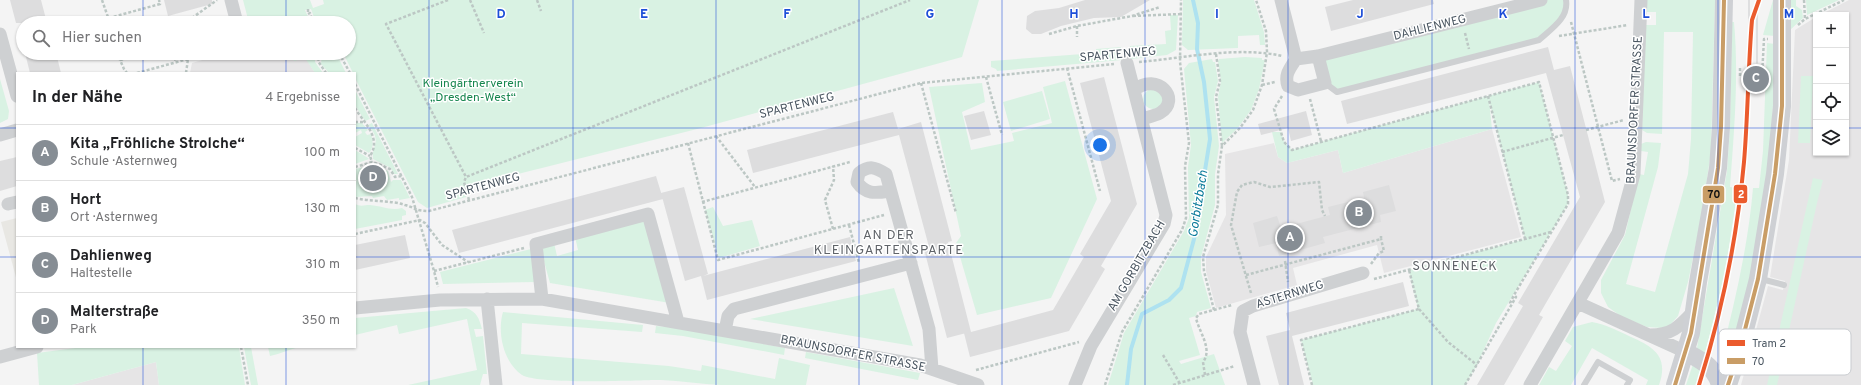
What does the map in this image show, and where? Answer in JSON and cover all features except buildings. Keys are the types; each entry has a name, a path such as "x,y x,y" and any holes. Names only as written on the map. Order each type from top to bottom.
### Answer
{"main road":[{"path":"1675,385 1686,352 1718,168 1722,127 1724,0"},
{"path":"1745,329 1758,279 1775,174 1782,106 1782,0"},
{"path":"1686,352 1706,363 1713,370 1720,385"},
{"path":"1728,385 1731,375"}],"street":[{"path":"231,0 234,16"},
{"path":"1281,0 1296,59 1287,73 1286,79 1288,86 1298,90 1325,83 1318,56"},
{"name":"DAHLIENWEG","path":"1296,59 1318,56 1541,0"},
{"name":"BRAUNSDORFER STRASSE","path":"1530,385 1618,233 1634,174 1641,0"},
{"path":"0,34 16,92"},
{"name":"AM GORBITZBACH","path":"1075,385 1091,346 1164,224 1166,214 1127,63"},
{"path":"1134,90 1149,83 1158,84 1165,88 1168,96 1168,105 1161,112 1142,119"},
{"path":"0,135 16,130"},
{"path":"890,191 874,194 862,189 857,182 859,172 866,167 875,167 886,174 929,329 932,369"},
{"path":"542,299 536,244 648,214 678,322"},
{"path":"725,331 728,316 734,309 911,263"},
{"name":"ASTERNWEG","path":"1254,385 1240,332 1244,311 1252,303 1292,294 1363,273"},
{"path":"487,299 496,385"},
{"name":"BRAUNSDORFER STRASSE","path":"356,308 440,300 542,299 920,365 978,385"},
{"path":"1578,303 1686,352"},
{"path":"1648,335 1665,335 1680,326 1694,311"},
{"path":"0,357 33,348"}],"lane":[{"path":"1325,83 1337,92 1539,40 1560,22 1567,3"},
{"path":"1758,279 1784,285"},
{"path":"1584,385 1598,362 1630,380 1627,385"}],"path":[{"path":"102,0 108,16"},
{"path":"116,16 160,4 159,0"},
{"path":"194,16 212,2 217,0"},
{"path":"448,0 386,24 466,177 464,182 469,200"},
{"path":"470,0 484,33"},
{"path":"537,0 541,11"},
{"path":"466,177 910,0"},
{"path":"1181,0 1180,58 1182,75"},
{"path":"1222,146 1240,128 1253,110 1262,85 1267,52 1266,31 1256,0"},
{"path":"1804,0 1805,19"},
{"path":"1794,29 1805,19 1844,0"},
{"path":"1567,3 1612,181 1634,174"},
{"path":"1132,16 1160,6"},
{"path":"308,9 308,14 310,13 311,16"},
{"path":"1049,34 1076,26 1132,16 1181,14"},
{"path":"1539,40 1640,23"},
{"path":"1076,26 1077,37"},
{"path":"1762,76 1764,39 1770,39"},
{"path":"1467,41 1468,46"},
{"name":"SPARTENWEG","path":"417,211 429,211 921,83 1216,54 1267,52 1296,59"},
{"path":"1214,310 1204,271 1203,257 1218,205 1218,174 1222,146 1216,98 1220,81 1216,54"},
{"path":"120,60 127,72"},
{"path":"141,72 184,60"},
{"path":"186,72 188,60"},
{"path":"318,60 325,72"},
{"path":"344,60 350,72"},
{"path":"1067,68 1100,191"},
{"path":"986,76 1002,135"},
{"path":"1288,86 1274,109 1284,142 1292,150 1540,82 1568,195 1568,204 1510,303 1512,305 1465,385"},
{"path":"921,83 956,213"},
{"path":"356,86 402,176 417,211 434,271 440,300"},
{"path":"1307,88 1321,141"},
{"path":"1488,96 1525,239"},
{"path":"356,110 373,133 375,142 374,150 370,156"},
{"path":"1586,130 1636,116"},
{"path":"356,122 364,122"},
{"path":"716,136 755,187"},
{"path":"1502,152 1563,136"},
{"path":"688,143 718,260 874,218"},
{"path":"356,149 370,156 372,162"},
{"path":"702,202 858,160 866,167"},
{"path":"356,167 372,162 390,169 395,177 402,176"},
{"path":"833,166 834,180 825,200 833,229"},
{"path":"1205,375 1203,362 1206,358 1206,347 1196,318 1199,314 1252,303 1246,275 1231,225 1234,201 1237,192 1242,185 1254,182 1270,187 1319,182 1322,210 1325,216"},
{"path":"356,198 366,201 405,204 417,211"},
{"path":"356,234 420,220 425,223 442,245 468,262"},
{"path":"849,225 860,263"},
{"path":"1246,275 1381,238 1384,251 1379,254 1363,273 1366,281 1551,232"},
{"path":"434,271 536,244"},
{"path":"1285,261 1289,287 1292,294"},
{"path":"1409,270 1419,309 1448,342 1477,365"},
{"path":"1312,385 1301,340 1419,309"},
{"path":"965,381 969,372 1079,342 1091,346"},
{"path":"241,348 248,385"},
{"path":"1163,355 1179,382"},
{"path":"1173,385 1248,363"}],"shaded area":[{"path":"1849,0 1861,0 1861,385 1741,385 1744,375 1851,375 1851,329 1756,329 1768,286 1783,290 1785,281 1770,277 1789,160 1795,30 1813,19 1813,156 1849,156 1849,12 1826,12"},
{"path":"202,60 307,60 314,72 190,72 192,63"},
{"path":"1492,129 1521,237 1384,273 1377,245 1293,268 1297,285 1216,308 1206,271 1206,257 1226,215 1225,154 1274,143 1278,157 1287,163 1338,150 1343,173"},
{"path":"16,218 16,277 1,222"},
{"path":"156,362 159,385 72,385"}],"green space":[{"name":"Kleingärtnerverein „Dresden-West“","path":"243,0 310,0 313,8 324,4 323,0 979,0 962,57 701,128 466,187 464,188 466,197 427,208 418,202 356,80 356,72 352,72 346,60 356,60 356,16 314,16 311,9 305,10 308,16 247,16"},
{"path":"1183,0 1254,0 1264,32 1265,45 1260,45 1259,35 1238,36 1238,48 1188,50 1182,45"},
{"path":"1541,0 1566,0 1560,22 1539,40 1337,92 1325,83 1318,56"},
{"path":"1645,0 1715,0 1711,151 1702,214 1688,282 1678,316 1669,326 1662,328 1647,327 1622,317 1608,307 1601,293 1601,280 1625,235 1639,174 1644,175 1648,152 1641,151 1641,144 1646,142 1661,143 1658,167 1626,284 1655,292 1688,174 1691,139 1693,32 1664,32 1662,134 1647,133 1642,130 1645,25 1656,25 1656,12 1645,12"},
{"path":"1773,0 1775,36 1763,35"},
{"path":"1789,0 1796,0 1796,6 1802,10 1803,18 1789,31"},
{"path":"1806,0 1839,0 1813,12 1807,15"},
{"path":"1170,15 1178,15 1176,50 1167,55 1131,59 1130,46 1166,44 1165,31 1171,30"},
{"path":"1732,22 1734,22 1736,84 1730,187 1738,188 1725,273 1705,354 1697,348 1727,171 1730,127"},
{"path":"1767,43 1775,44 1772,126 1763,209 1756,250 1738,329 1728,329 1748,232 1753,188 1759,188 1763,151"},
{"path":"1121,47 1122,60 997,71 991,67 991,61 1096,53 1096,49"},
{"path":"1245,57 1262,58 1262,60 1265,60 1259,89 1251,110 1237,129 1222,143 1218,97 1221,81 1218,62 1219,59"},
{"path":"1212,59 1213,62 1215,62 1218,81 1214,97 1219,146 1215,174 1215,205 1201,257 1201,272 1211,308 1197,312 1196,316 1189,318 1200,355 1179,361 1181,364 1214,354 1225,385 1108,385 1124,333 1184,231 1189,218 1188,167 1191,145 1184,69 1189,63"},
{"path":"306,60 315,60 322,72 314,72"},
{"path":"321,60 340,60 346,72 328,72 321,64"},
{"path":"1801,76 1813,76 1810,143 1798,143"},
{"path":"0,79 9,111 8,119 0,123"},
{"path":"1065,81 1097,199 1051,298 977,315 956,243 961,236 929,87 982,83 985,102 962,112 971,150 1014,141 1012,133 1052,123 1043,87"},
{"path":"1539,82 1568,195 1568,204 1496,323 1477,365 1465,385 1313,385 1301,340 1418,309 1409,270 1525,239 1489,100 1492,129 1343,173 1338,150 1287,163 1278,157 1272,132 1281,132 1284,142 1292,150"},
{"path":"1153,89 1160,92 1163,99 1160,106 1153,109 1146,106 1143,99 1146,92"},
{"path":"1042,91 1050,119 1011,131 1003,102"},
{"path":"356,92 370,119 365,121 356,107"},
{"path":"356,123 362,123 368,130 365,132 367,135 371,134 373,144 369,153 356,146 356,136 362,133 361,130 356,132"},
{"path":"372,123 398,174 394,174 391,168 373,159 376,140 368,125"},
{"path":"356,151 368,158 369,159 356,164"},
{"path":"372,165 388,171 391,182 393,180 401,180 410,198 387,200 384,196 373,198 372,196 356,197 356,169"},
{"path":"1813,178 1823,180 1789,329 1779,329"},
{"path":"356,204 361,206 370,205 390,209 402,208 406,211 406,215 402,216 402,220 356,229"},
{"path":"713,207 723,226 752,220 760,246 719,258 705,210"},
{"path":"647,218 670,303 550,283 540,247 554,243 557,256 578,250 575,237"},
{"path":"531,249 537,282 443,284 440,272"},
{"path":"894,288 913,346 750,319"},
{"path":"466,308 473,311 480,322 482,329 474,329 476,337 483,336 487,374 483,374 480,385 408,385 477,370 467,319 399,334 397,325 356,335 356,318"},
{"path":"503,312 643,325 642,332 522,323 521,354 669,366 701,371 702,365 775,379 779,358 810,365 806,385 721,385 661,380 567,381 532,378 522,375 515,369 506,355 501,337 501,320"},
{"path":"1592,322 1606,326 1651,347 1660,358 1662,366 1662,374 1659,385 1646,385 1648,380 1592,348 1571,385 1539,385 1549,367 1556,371 1572,346 1565,341 1573,327"},
{"path":"656,326 678,328 785,348 784,355 683,336 655,333"},
{"path":"75,348 239,348 245,385 159,385 156,362 72,385 39,385 37,353"},
{"path":"244,348 251,348 258,385 251,385"},
{"path":"268,348 296,348 278,354 270,356"},
{"path":"806,352 920,373 918,380 805,358"},
{"path":"1693,364 1702,369 1697,385 1686,385"},
{"path":"1769,375 1779,375 1777,385 1767,385"}],"waterway":[{"name":"Gorbitzbach","path":"1127,385 1131,349 1142,314 1169,300 1181,288 1194,239 1210,139 1204,82 1197,49 1198,23 1193,0"}],"tram line":[{"path":"1749,0 1749,60"},
{"path":"1757,0 1757,63"},
{"name":"2","path":"1699,385 1722,302 1733,247 1744,162 1752,20 1759,0"}],"transit line":[{"name":"70","path":"1675,385 1691,333 1718,168 1721,127 1724,0"},
{"name":"70","path":"1745,329 1758,279 1775,174 1782,106 1782,0"},
{"name":"70","path":"1728,385 1731,375"}],"place":[{"name":"Dahlienweg","path":"1756,79"},
{"name":"Malterstraße","path":"373,178"},
{"name":"Hort","path":"1359,213"},
{"name":"Kita „Fröhliche Strolche“","path":"1290,238"}],"district":[{"name":"AN DER KLEINGARTENSPARTE","path":"889,244"},
{"name":"SONNENECK","path":"1455,267"}]}
